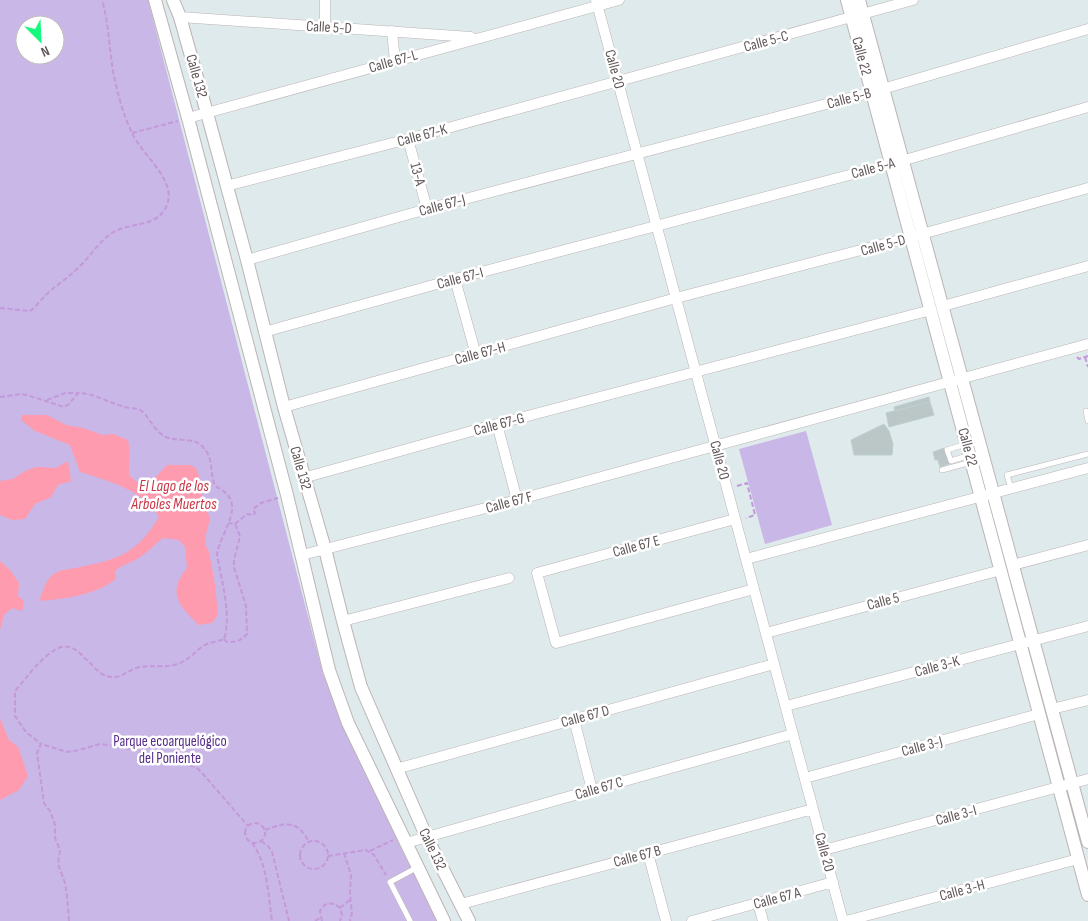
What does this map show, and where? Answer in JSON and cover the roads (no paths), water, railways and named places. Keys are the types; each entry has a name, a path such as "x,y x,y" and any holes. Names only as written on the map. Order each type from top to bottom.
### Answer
{"street":[{"name":"Calle 132","path":"155,0 183,120 302,555 329,670 348,723 444,921"},
{"name":"Calle 132","path":"173,0 180,17 207,113 303,478 325,549 342,621 361,687 427,838 469,921"},
{"path":"325,0 325,28"},
{"path":"597,3 619,0"},
{"name":"Calle 22","path":"847,0 858,16 937,308 987,495 1001,570 1088,895"},
{"name":"Calle 22","path":"858,16 860,0"},
{"name":"Calle 5-C","path":"618,82 913,0"},
{"name":"Calle 67-L","path":"183,120 597,3"},
{"name":"Calle 20","path":"597,3 716,445 739,519 746,560 845,921"},
{"name":"Calle 5-D","path":"180,17 478,37"},
{"name":"Calle 5-B","path":"637,153 878,90 1088,30"},
{"path":"392,31 395,60"},
{"name":"Calle 67-K","path":"226,186 618,82"},
{"name":"Calle 5-A","path":"657,225 897,162 1088,107"},
{"name":"13-A","path":"408,139 427,209"},
{"name":"Calle 67-J","path":"246,260 637,153"},
{"name":"Calle 5-D","path":"676,298 1088,188"},
{"name":"Calle 67-I","path":"264,332 657,225"},
{"path":"696,372 1088,266"},
{"path":"455,279 476,355"},
{"name":"Calle 67-H","path":"284,407 676,298"},
{"path":"716,445 1088,344"},
{"name":"Calle 67-G","path":"303,478 496,424 696,372"},
{"name":"Calle 22","path":"956,381 969,454 987,495 1013,565 1088,842"},
{"path":"496,424 517,500"},
{"name":"Calle 67 F","path":"302,555 517,500 716,445"},
{"path":"746,560 1088,468"},
{"name":"Calle 67 E","path":"739,519 537,573 556,643 754,589"},
{"path":"1013,565 1088,545"},
{"name":"Calle 5","path":"766,633 1001,570"},
{"path":"342,621 509,578"},
{"name":"Calle 3-K","path":"786,706 1088,626"},
{"name":"Calle 67 D","path":"396,769 774,664"},
{"path":"1052,709 1088,700"},
{"name":"Calle 3-J","path":"805,778 1039,714"},
{"path":"574,719 592,790"},
{"name":"Calle 67 C","path":"404,839 427,838 793,734"},
{"name":"Calle 3-I","path":"824,850 1088,779"},
{"name":"Calle 67 B","path":"461,904 813,809"},
{"path":"648,853 666,921"},
{"name":"Calle 3-H","path":"845,921 1078,859"},
{"name":"Calle 67 A","path":"692,921 833,882"},
{"path":"758,903 763,921"}],"lane":[{"path":"1086,411 1088,421"},
{"path":"942,470 969,454"},
{"path":"1011,489 1007,475 1088,454"},
{"path":"410,921 390,882 418,867"}],"water":[{"name":"El Lago de los Arboles Muertos","path":"22,415 47,415 66,425 83,428 103,435 113,434 128,440 129,475 139,484 153,480 167,465 190,465 196,468 210,519 205,544 209,552 218,615 212,623 199,625 185,611 178,598 176,592 177,585 187,568 185,547 179,540 163,538 146,553 115,571 116,579 99,589 69,597 39,601 46,583 54,574 63,570 117,557 135,547 159,517 135,493 114,483 80,472 70,445 35,431 21,420"},
{"path":"68,461 71,481 58,485 51,497 35,504 25,519 12,520 0,515 0,481 13,479 25,471 36,467 56,468"},
{"path":"0,561 10,570 19,583 18,596 24,601 22,611 12,608 4,615 0,630"},
{"path":"0,719 9,740 18,747 28,776 19,790 0,800"}],"park label":[{"name":"Parque ecoarquelógico del Poniente","path":"170,750"}]}
